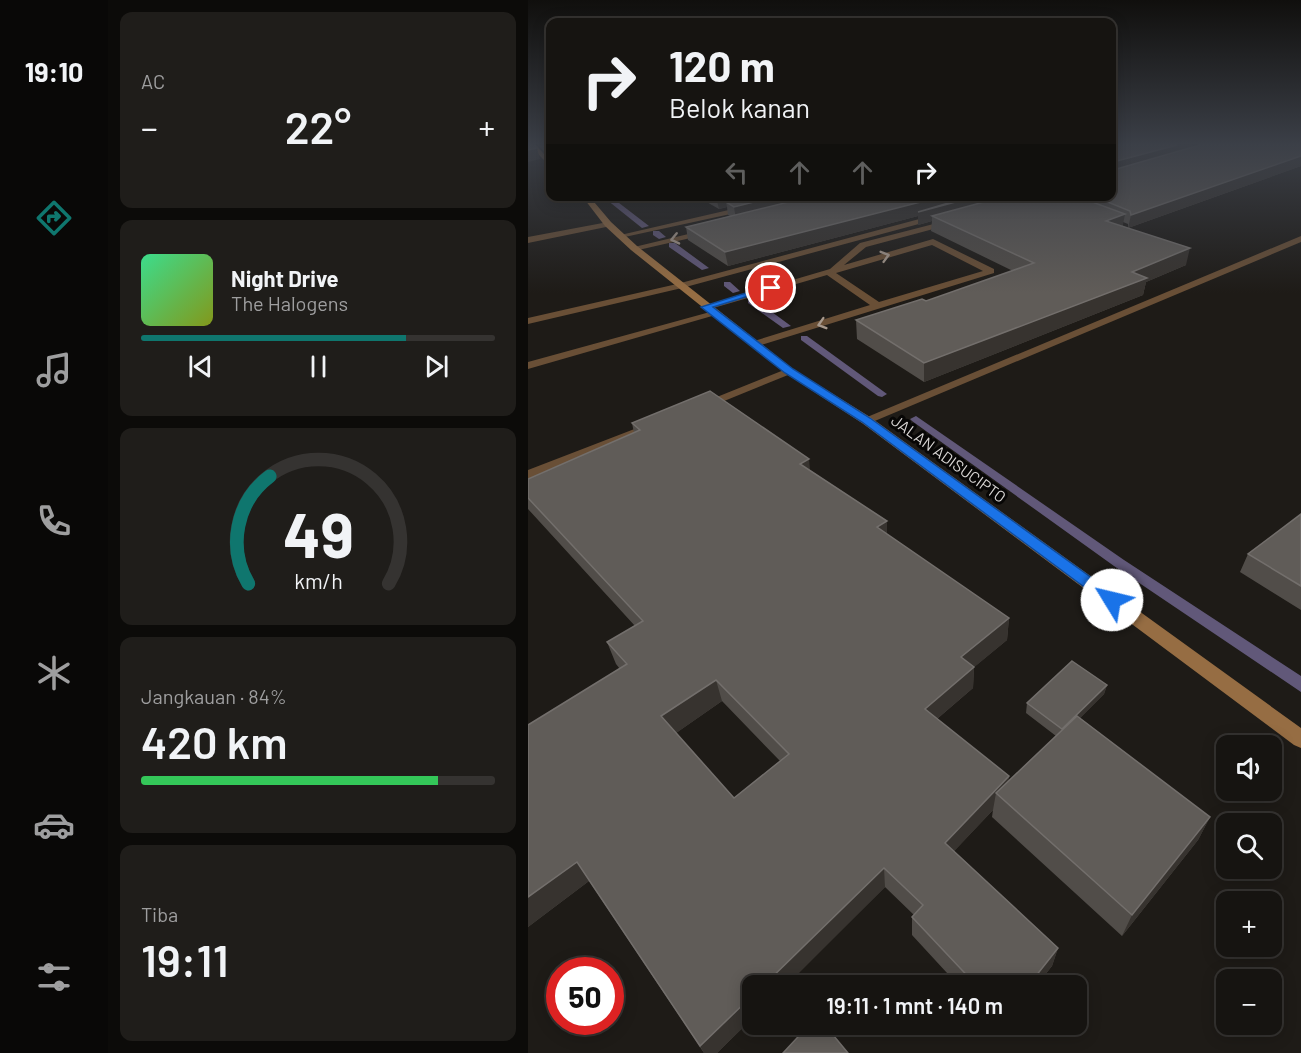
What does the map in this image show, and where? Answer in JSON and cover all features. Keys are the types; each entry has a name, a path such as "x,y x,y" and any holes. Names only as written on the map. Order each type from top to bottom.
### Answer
{"main road":[{"name":"JALAN ADISUCIPTO","path":"589,201 608,224 634,249 789,371 866,420 1301,739"}],"street":[{"path":"620,236 755,206"},
{"path":"723,213 733,218"},
{"path":"528,321 679,286 954,216 862,245 829,272"},
{"path":"528,240 608,224"},
{"path":"634,249 710,231"},
{"path":"866,420 1301,239"},
{"path":"528,366 933,242 991,271 755,344"},
{"path":"829,272 878,306"},
{"path":"691,410 789,371"},
{"path":"528,475 658,423"}],"building":[{"path":"1116,194 1191,194 1131,215 1130,211 1105,201 1116,201"},
{"path":"730,201 758,201 734,207 726,202"},
{"path":"793,201 924,201 725,252 686,227"},
{"path":"955,201 959,201 918,212"},
{"path":"988,201 1090,201 1125,214 1106,221 1190,248 1132,272 1147,278 924,363 856,320 922,299 926,301 1034,263 932,216"},
{"path":"710,391 809,459 800,464 887,521 877,527 1009,618 961,657 974,667 925,709 1009,776 945,843 1058,948 1037,975 967,975 912,917 923,905 884,868 774,975 742,975 742,1006 700,1046 577,862 528,897 528,725 627,664 607,642 643,621 528,498 528,479 640,430 632,423","holes":["716,680 789,754 734,798 661,716"]},
{"path":"1301,514 1301,586 1248,554"},
{"path":"1072,661 1107,685 1062,729 1027,703"},
{"path":"1077,716 1210,817 1132,915 996,793"},
{"path":"800,1035 833,1035 848,1053 783,1053"}],"waterway":[{"path":"612,201 645,226"},
{"path":"656,233 662,237"},
{"path":"672,245 705,268"},
{"path":"727,284 736,291"},
{"path":"751,301 786,326"},
{"path":"804,338 882,394"},
{"path":"916,419 1119,563 1301,685"}],"route":[{"path":"771,288 706,307 789,371 866,420 1112,600"}]}
